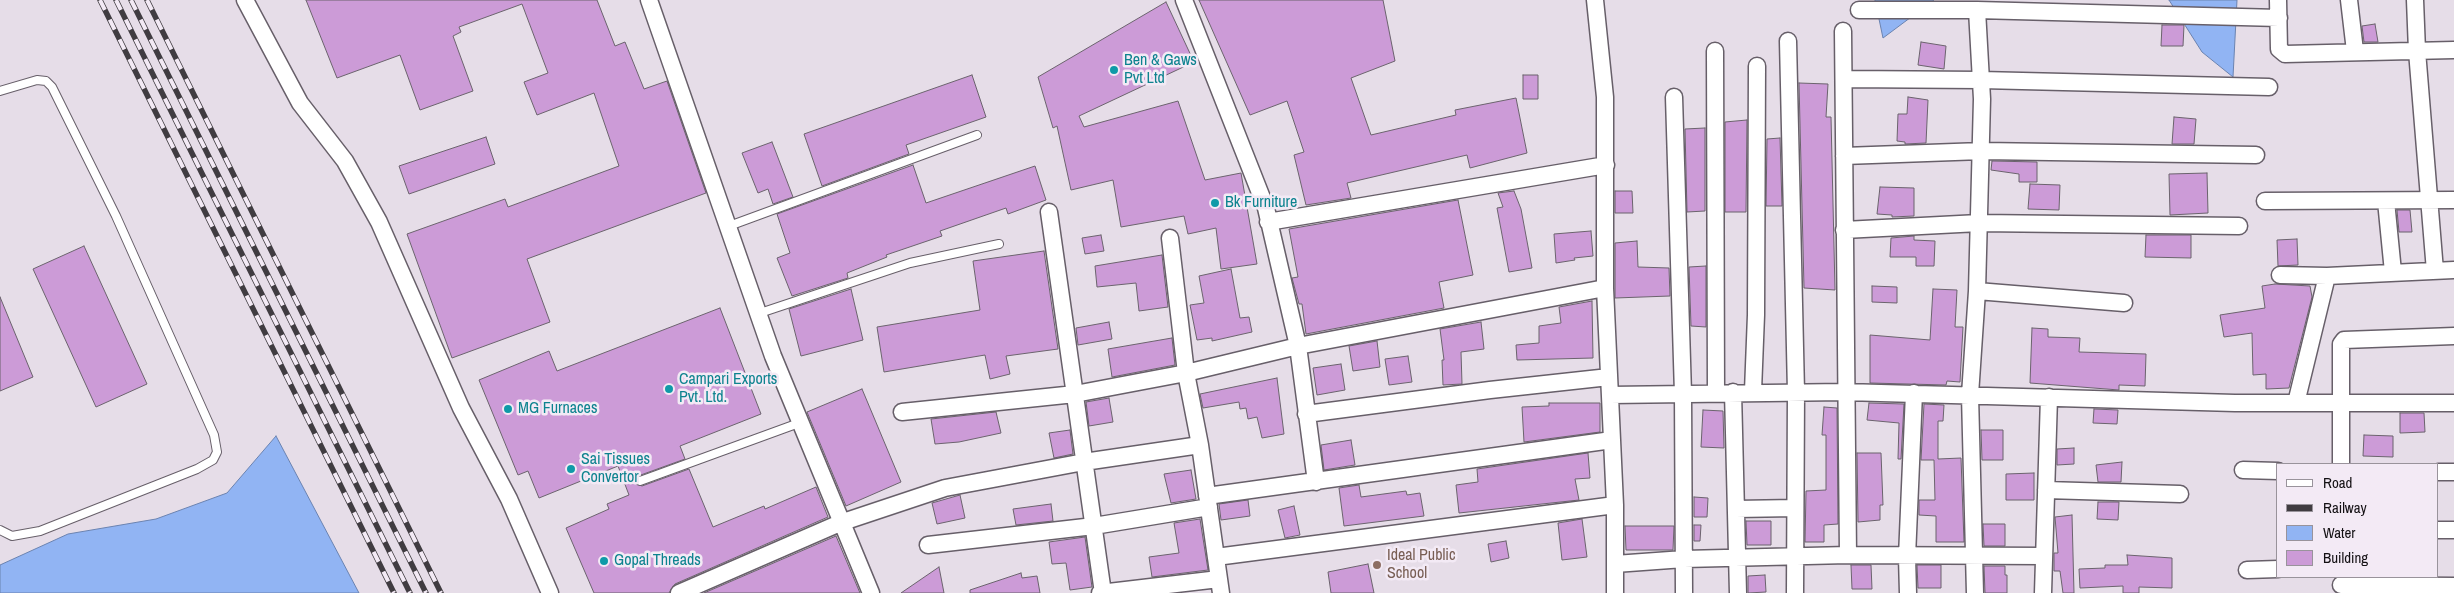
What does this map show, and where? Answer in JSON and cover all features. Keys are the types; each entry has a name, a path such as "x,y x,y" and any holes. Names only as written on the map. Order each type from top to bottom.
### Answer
{"street":[{"path":"245,0 300,103 345,162 379,222 462,408 509,499 550,593"},
{"path":"648,0 760,313 773,356 870,593"},
{"path":"1184,0 1261,194 1298,346 1316,482"},
{"path":"1595,0 1605,97 1605,288 1615,505 1615,593"},
{"path":"2278,0 2280,48 2282,52 2454,50"},
{"path":"2349,0 2355,51"},
{"path":"2415,0 2416,51 2435,271"},
{"path":"1858,10 1977,10 2135,6 2279,18"},
{"path":"1975,593 1970,395 1977,291 1982,151 1981,80 1977,10"},
{"path":"1843,32 1848,555"},
{"path":"1788,41 1796,392 1795,593"},
{"path":"1714,51 1725,392 1736,508 1738,593"},
{"path":"1753,392 1756,315 1757,66"},
{"path":"1844,79 2269,86"},
{"path":"1674,97 1683,394 1684,593"},
{"path":"1844,156 1982,151 2256,155"},
{"path":"1268,222 1606,165"},
{"path":"2265,201 2454,200"},
{"path":"2386,201 2393,272"},
{"path":"1049,212 1102,593 1220,586 1200,445 1186,373 1170,238"},
{"path":"1844,230 1979,222 2239,226"},
{"path":"2280,275 2327,276 2454,270"},
{"path":"2296,403 2327,276"},
{"path":"902,412 1075,394 1186,373 1298,346 1605,288"},
{"path":"1977,291 2124,303"},
{"path":"2341,463 2341,344 2344,340 2454,336"},
{"path":"1306,414 1609,377"},
{"path":"1610,395 1725,392 1845,392 2341,404 2454,403"},
{"path":"1908,593 1914,393"},
{"path":"2043,593 2049,398"},
{"path":"928,545 1094,526 1208,501 1316,482 1612,440"},
{"path":"679,593 840,522 945,488 1084,462 1200,445"},
{"path":"2243,470 2276,471"},
{"path":"2439,472 2454,472"},
{"path":"2046,490 2180,494"},
{"path":"1216,557 1615,505"},
{"path":"1736,508 1795,508"},
{"path":"2439,530 2454,530"},
{"path":"1615,564 1684,559 1848,555 1908,557 2043,556"},
{"path":"2247,570 2276,569"},
{"path":"2341,585 2454,586"}],"lane":[{"path":"0,91 38,80 46,81 52,87 116,216 214,434 218,452 213,460 197,469 40,531 12,536 0,530"},
{"path":"729,226 977,135"},
{"path":"760,313 910,263 999,244"},
{"path":"640,481 799,423"}],"water":[{"path":"1875,0 1934,0 1883,38"},
{"path":"2169,0 2237,0 2233,77 2202,52"},
{"path":"276,436 359,593 0,593 0,565 68,534 156,519 227,493"}],"building":[{"path":"306,0 597,0 615,46 625,42 644,89 667,81 706,193 527,259 550,322 452,358 407,234 505,199 508,207 619,166 594,93 537,115 524,82 548,73 522,4 459,27 461,32 453,36 473,91 420,110 400,55 337,78"},
{"path":"1199,0 1383,0 1395,61 1351,78 1371,135 1456,115 1455,110 1516,98 1527,153 1470,168 1467,155 1347,183 1351,198 1306,205 1294,155 1304,152 1287,101 1250,115"},
{"path":"1166,2 1194,62 1079,116 1084,127 1178,101 1205,180 1241,173 1257,264 1221,269 1216,228 1188,234 1184,216 1121,227 1113,180 1071,190 1057,126 1053,128 1038,77"},
{"path":"2375,24 2378,42 2364,42 2362,26"},
{"path":"2162,25 2184,25 2183,46 2161,46"},
{"path":"1921,42 1946,46 1944,69 1918,65"},
{"path":"972,75 986,117 906,145 909,154 822,186 804,134"},
{"path":"1523,75 1538,75 1538,99 1523,99"},
{"path":"1799,83 1828,84 1826,117 1831,117 1835,290 1804,288"},
{"path":"1908,97 1928,100 1926,143 1905,144 1905,142 1897,141 1898,114 1907,114"},
{"path":"2174,117 2196,119 2194,144 2172,144"},
{"path":"1747,120 1746,212 1725,212 1725,122"},
{"path":"1705,128 1705,211 1687,212 1685,129"},
{"path":"486,137 495,164 409,194 399,166"},
{"path":"1780,138 1782,206 1766,206 1767,139"},
{"path":"772,142 793,197 773,204 768,189 758,193 742,153"},
{"path":"1992,161 2037,162 2037,182 2019,182 2019,174 1991,170"},
{"path":"913,165 926,203 1035,166 1046,200 1008,214 1006,208 940,231 942,236 886,255 887,257 847,273 848,278 792,296 777,258 790,253 777,214"},
{"path":"2207,173 2208,213 2170,215 2169,174"},
{"path":"2030,184 2060,185 2059,210 2028,209"},
{"path":"1880,187 1914,188 1914,216 1892,217 1892,215 1877,214"},
{"path":"1514,191 1521,209 1532,268 1509,272 1497,208 1503,207 1498,193"},
{"path":"1615,191 1632,191 1633,213 1615,213"},
{"path":"1458,200 1473,275 1439,282 1444,308 1306,334 1302,304 1299,304 1292,278 1298,277 1289,229"},
{"path":"2397,210 2410,210 2412,232 2399,232"},
{"path":"1591,231 1593,256 1574,258 1575,260 1556,263 1554,234"},
{"path":"1101,235 1104,251 1085,254 1082,238"},
{"path":"2146,235 2191,235 2191,258 2145,257"},
{"path":"1914,236 1914,240 1935,241 1934,266 1916,266 1916,257 1890,257 1891,238"},
{"path":"2297,239 2298,265 2278,266 2277,240"},
{"path":"1637,241 1638,267 1669,268 1670,296 1615,298 1615,243"},
{"path":"84,246 147,384 96,407 33,269"},
{"path":"1044,251 1058,349 1006,356 1010,374 990,379 985,355 884,372 877,327 980,310 973,261"},
{"path":"1162,255 1168,307 1139,311 1136,283 1097,287 1095,266"},
{"path":"1706,266 1706,327 1691,326 1689,267"},
{"path":"1231,269 1240,318 1249,317 1252,332 1212,341 1212,338 1197,340 1190,305 1204,303 1199,276"},
{"path":"2275,284 2310,286 2312,297 2289,388 2266,389 2266,374 2253,375 2252,333 2224,337 2220,315 2265,308 2262,286"},
{"path":"1872,286 1897,287 1897,303 1872,302"},
{"path":"851,289 863,340 801,356 789,309"},
{"path":"1933,289 1957,290 1955,327 1963,327 1960,382 1947,381 1946,385 1870,383 1870,335 1930,340"},
{"path":"0,297 33,377 0,391"},
{"path":"1592,301 1593,358 1517,360 1516,345 1539,343 1539,326 1561,323 1559,307"},
{"path":"720,308 761,414 680,446 685,459 638,476 635,483 642,486 689,469 713,527 764,506 765,509 816,487 828,517 675,584 669,593 594,593 566,528 609,509 607,504 629,495 618,466 539,498 528,471 518,475 479,380 549,351 557,371"},
{"path":"1109,322 1112,339 1078,345 1076,328"},
{"path":"1481,322 1484,349 1461,352 1462,384 1443,385 1442,360 1444,360 1440,329"},
{"path":"2032,328 2048,329 2048,337 2080,338 2079,352 2146,354 2145,386 2119,385 2119,390 2030,383"},
{"path":"1172,338 1175,365 1112,377 1108,349"},
{"path":"1377,341 1380,367 1353,371 1349,346"},
{"path":"1408,356 1412,382 1389,385 1385,359"},
{"path":"1341,364 1345,390 1317,395 1313,368"},
{"path":"1277,378 1284,434 1262,438 1257,417 1248,419 1246,408 1240,409 1239,402 1203,408 1200,394"},
{"path":"862,389 901,482 846,506 807,412"},
{"path":"1109,398 1113,422 1089,426 1086,402"},
{"path":"1549,403 1600,403 1600,432 1524,442 1522,407 1549,406"},
{"path":"1869,403 1904,404 1901,459 1898,459 1899,423 1867,420"},
{"path":"1924,404 1944,405 1943,421 1938,421 1938,459 1961,458 1964,542 1936,542 1936,516 1919,515 1919,500 1935,500 1934,460 1921,460"},
{"path":"1824,407 1837,408 1838,524 1824,525 1824,542 1805,542 1806,491 1826,490 1826,435 1822,435"},
{"path":"2094,409 2118,410 2117,424 2093,423"},
{"path":"1703,410 1723,411 1724,448 1701,447"},
{"path":"996,412 1001,433 959,442 935,444 931,419"},
{"path":"2400,413 2424,413 2425,432 2400,433"},
{"path":"1070,430 1073,454 1054,458 1049,433"},
{"path":"1981,430 2003,430 2003,460 1982,460"},
{"path":"2364,435 2393,436 2393,457 2363,456"},
{"path":"1351,440 1355,465 1324,470 1321,445"},
{"path":"2074,448 2074,464 2057,465 2057,449"},
{"path":"1588,453 1590,478 1575,479 1579,500 1459,513 1456,485 1478,482 1477,469"},
{"path":"1857,453 1881,453 1883,505 1880,505 1880,520 1858,522"},
{"path":"2122,462 2121,482 2098,482 2096,465"},
{"path":"1191,470 1196,499 1171,503 1164,474"},
{"path":"2034,473 2034,500 2006,500 2006,474"},
{"path":"1359,485 1361,497 1406,491 1407,495 1420,493 1424,516 1344,526 1339,488"},
{"path":"960,495 965,518 937,524 932,503"},
{"path":"1694,497 1708,498 1707,517 1694,517"},
{"path":"1248,500 1250,516 1221,520 1219,504"},
{"path":"2098,502 2119,502 2118,520 2097,519"},
{"path":"1051,504 1053,521 1016,525 1013,509"},
{"path":"1294,506 1300,535 1285,538 1278,510"},
{"path":"2072,515 2074,593 2063,593 2060,571 2054,571 2054,553 2058,553 2055,517"},
{"path":"1200,519 1208,570 1152,577 1149,557 1179,553 1174,523"},
{"path":"1582,519 1587,557 1562,560 1558,523"},
{"path":"1746,521 1771,521 1771,545 1747,545"},
{"path":"1983,524 2005,524 2005,546 1984,546"},
{"path":"1694,525 1701,525 1700,541 1694,541"},
{"path":"1625,526 1674,526 1673,550 1626,550"},
{"path":"836,536 860,593 704,593"},
{"path":"1085,537 1092,587 1070,590 1066,563 1052,564 1049,542"},
{"path":"1506,541 1509,558 1491,562 1488,544"},
{"path":"2127,555 2172,558 2172,588 2139,587 2139,593 2123,593 2123,586 2080,588 2079,569 2105,568 2105,565 2128,565"},
{"name":"Ideal Public School","path":"1368,564 1374,593 1331,593 1328,572"},
{"path":"1851,565 1871,565 1872,589 1852,589"},
{"path":"1917,565 1941,565 1941,588 1918,588"},
{"path":"1984,566 2005,566 2007,593 1985,593"},
{"path":"939,567 944,593 901,593"},
{"path":"1021,573 1022,578 1037,576 1040,593 970,593 970,590"},
{"path":"1765,575 1766,592 1748,593 1748,576"}],"railway":[{"path":"100,0 394,593"},
{"path":"116,0 410,593"},
{"path":"131,0 426,593"},
{"path":"147,0 441,593"}],"place":[{"name":"Ben & Gaws Pvt Ltd","path":"1114,70"},
{"name":"Bk Furniture","path":"1215,203"},
{"name":"Campari Exports Pvt. Ltd.","path":"669,389"},
{"name":"MG Furnaces","path":"508,409"},
{"name":"Sai Tissues Convertor","path":"571,469"},
{"name":"Gopal Threads","path":"604,561"},
{"name":"Ideal Public School","path":"1377,565"}]}
